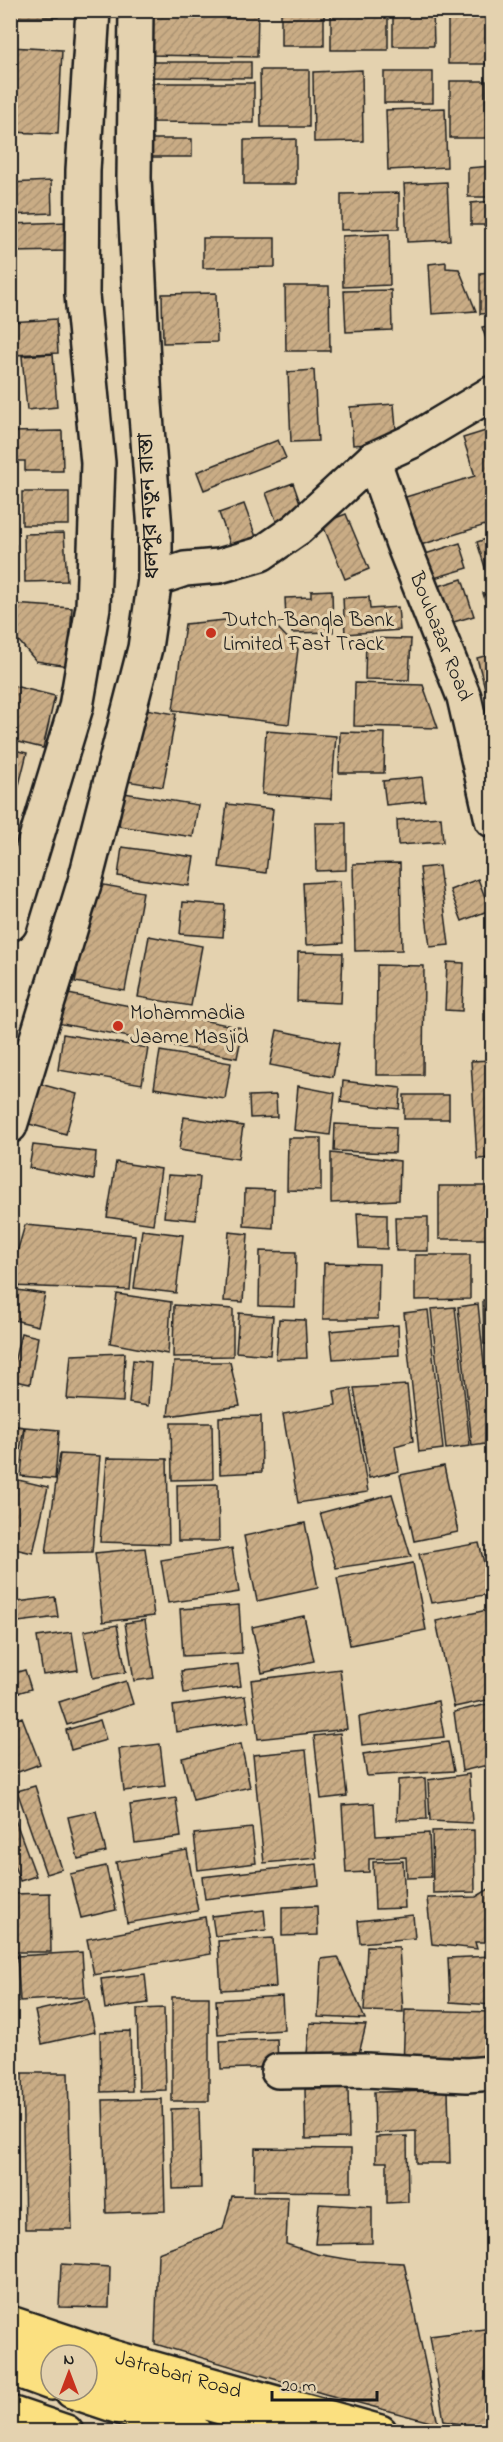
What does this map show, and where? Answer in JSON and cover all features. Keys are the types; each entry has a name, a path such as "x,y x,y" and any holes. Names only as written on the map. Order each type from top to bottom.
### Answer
{"main road":[{"path":"10,924 76,707 93,607 98,463 82,295 83,170 93,10"},
{"name":"ধলপুর নতুন রাস্তা","path":"10,1126 85,881 145,648 155,579 155,529 145,403 134,178 136,10"},
{"path":"155,579 185,569 219,566 261,554 297,529 373,459 410,442 492,393"},
{"name":"Boubazar Road","path":"373,459 402,544 464,697 492,820"},
{"path":"278,2071 365,2070 492,2073"},
{"name":"Jatrabari Road","path":"10,2323 123,2360 380,2432"},
{"path":"10,2346 39,2354"},
{"path":"10,2368 39,2379"},
{"path":"99,2372 308,2432"},
{"path":"99,2400 194,2432"},
{"path":"10,2413 66,2432"}],"building":[{"path":"10,10 58,10 58,17 10,17"},
{"path":"150,10 258,10 257,57 149,55"},
{"path":"281,10 324,10 324,46 281,46"},
{"path":"331,10 388,10 388,50 331,50"},
{"path":"393,10 433,10 434,46 393,46"},
{"path":"448,10 492,10 492,64 448,64"},
{"path":"10,47 62,50 58,134 10,132"},
{"path":"147,62 251,62 251,78 147,77"},
{"path":"260,70 309,70 309,127 261,127"},
{"path":"362,70 363,141 314,142 313,72"},
{"path":"384,72 433,72 433,103 384,103"},
{"path":"450,81 486,81 487,138 450,138"},
{"path":"151,83 254,83 254,123 150,122"},
{"path":"445,108 447,167 388,170 386,110"},
{"path":"143,139 192,139 192,157 143,157"},
{"path":"296,139 296,184 244,184 244,140"},
{"path":"492,166 492,197 468,197 468,168"},
{"path":"51,181 52,213 10,215 10,183"},
{"path":"447,182 450,240 407,242 404,184"},
{"path":"399,193 399,229 341,230 341,194"},
{"path":"492,201 492,225 471,225 471,203"},
{"path":"69,222 69,251 10,252 10,224"},
{"path":"389,234 390,285 343,287 342,236"},
{"path":"203,238 275,238 275,267 203,268"},
{"path":"446,262 446,268 459,269 476,311 432,314 429,264"},
{"path":"492,272 492,313 480,314 480,273"},
{"path":"285,286 329,286 330,351 286,351"},
{"path":"391,290 392,330 346,332 344,291"},
{"path":"216,293 217,342 163,343 162,294"},
{"path":"56,319 58,353 10,355 10,322"},
{"path":"492,325 492,356 482,327"},
{"path":"53,354 57,407 27,410 22,356"},
{"path":"314,370 318,441 291,442 288,372"},
{"path":"394,404 397,442 353,445 350,407"},
{"path":"492,429 492,523 414,547 399,499 475,476 463,438"},
{"path":"62,431 63,471 25,471 25,461 10,461 10,432"},
{"path":"278,440 286,458 204,490 197,472"},
{"path":"293,483 305,517 278,526 266,493"},
{"path":"22,492 69,492 69,525 22,525"},
{"path":"244,504 260,548 235,557 219,513"},
{"path":"346,514 369,569 345,579 322,523"},
{"path":"64,533 67,581 25,582 24,534"},
{"path":"492,537 492,579 489,580 477,542"},
{"path":"460,543 468,568 424,581 416,557"},
{"path":"10,545 15,545 14,570 10,570"},
{"path":"462,579 474,616 440,626 429,589"},
{"path":"332,590 333,632 292,633 291,619 286,619 285,598 311,597 311,591"},
{"path":"492,590 492,613 489,614 483,593"},
{"path":"369,597 370,609 398,607 400,630 345,634 343,598"},
{"path":"12,604 72,608 68,666 36,661 10,627"},
{"path":"256,617 277,627 298,649 289,724 173,710 185,624"},
{"path":"366,638 411,639 409,680 365,679"},
{"path":"492,654 492,714 477,658"},
{"path":"355,683 423,685 438,728 354,726"},
{"path":"10,685 55,696 43,748 10,740"},
{"path":"133,707 176,714 163,787 120,780"},
{"path":"266,731 336,736 331,799 262,794"},
{"path":"340,732 385,733 384,773 339,773"},
{"path":"10,749 27,753 13,809 10,808"},
{"path":"422,777 425,801 386,805 383,781"},
{"path":"124,793 198,805 193,837 119,826"},
{"path":"227,804 273,809 266,873 219,867"},
{"path":"441,817 443,842 398,845 397,820"},
{"path":"315,823 346,823 346,870 316,871"},
{"path":"122,847 194,857 189,886 118,876"},
{"path":"400,863 402,950 355,951 353,864"},
{"path":"439,866 449,945 430,947 420,868"},
{"path":"478,879 490,910 462,921 450,890"},
{"path":"340,881 343,943 306,945 303,883"},
{"path":"93,883 143,892 125,991 75,982"},
{"path":"183,902 225,905 223,937 180,934"},
{"path":"149,936 202,946 191,1006 138,997"},
{"path":"298,952 343,953 341,1003 297,1001"},
{"path":"485,957 492,957 492,1021 484,1021"},
{"path":"447,962 464,963 462,1011 445,1010"},
{"path":"377,965 424,966 423,1075 376,1075"},
{"path":"63,993 243,1028 237,1058 57,1023"},
{"path":"277,1030 339,1043 333,1077 270,1065"},
{"path":"63,1034 148,1048 142,1084 58,1070"},
{"path":"160,1051 231,1063 225,1099 154,1088"},
{"path":"492,1060 492,1158 477,1159 471,1061"},
{"path":"343,1081 401,1088 399,1109 341,1102"},
{"path":"40,1084 77,1094 66,1134 29,1124"},
{"path":"298,1086 335,1093 330,1135 294,1130"},
{"path":"276,1095 277,1117 250,1118 249,1096"},
{"path":"404,1095 449,1095 449,1119 404,1119"},
{"path":"184,1117 243,1126 238,1159 179,1150"},
{"path":"335,1124 396,1127 395,1153 334,1151"},
{"path":"288,1138 321,1138 321,1191 287,1190"},
{"path":"33,1145 96,1152 94,1180 29,1168"},
{"path":"331,1153 400,1161 399,1200 331,1203"},
{"path":"116,1162 161,1169 153,1224 107,1217"},
{"path":"168,1175 200,1177 196,1220 164,1217"},
{"path":"439,1186 492,1186 492,1239 439,1239"},
{"path":"245,1189 274,1190 273,1228 244,1226"},
{"path":"357,1213 387,1214 387,1249 359,1248"},
{"path":"395,1217 428,1217 428,1251 396,1251"},
{"path":"25,1225 135,1235 130,1290 10,1286 10,1276"},
{"path":"142,1230 183,1235 176,1293 134,1288"},
{"path":"229,1232 248,1234 243,1302 224,1301"},
{"path":"260,1251 296,1252 295,1307 259,1306"},
{"path":"415,1255 470,1255 470,1299 415,1300"},
{"path":"324,1263 379,1264 378,1319 323,1319"},
{"path":"10,1289 45,1294 38,1326 10,1319"},
{"path":"117,1294 171,1302 168,1354 110,1343"},
{"path":"483,1300 492,1300 492,1344 484,1344"},
{"path":"478,1304 492,1443 472,1446 458,1307"},
{"path":"174,1305 233,1309 233,1356 173,1357"},
{"path":"455,1307 470,1446 446,1449 431,1309"},
{"path":"428,1310 443,1449 419,1452 404,1313"},
{"path":"239,1313 273,1316 270,1355 236,1352"},
{"path":"279,1319 305,1320 307,1358 276,1359"},
{"path":"398,1325 399,1355 333,1359 330,1331"},
{"path":"21,1333 38,1337 30,1384 10,1380"},
{"path":"125,1353 123,1402 67,1399 71,1355"},
{"path":"133,1360 151,1362 148,1406 129,1403"},
{"path":"174,1362 230,1362 240,1406 168,1416"},
{"path":"407,1385 413,1441 395,1446 399,1471 369,1478 354,1388"},
{"path":"351,1388 368,1492 298,1503 283,1414 336,1405 334,1391"},
{"path":"261,1416 262,1472 220,1474 219,1417"},
{"path":"171,1423 212,1423 213,1479 172,1480"},
{"path":"10,1425 24,1427 17,1469 10,1468"},
{"path":"25,1427 59,1430 55,1479 21,1476"},
{"path":"60,1454 100,1456 92,1552 46,1553"},
{"path":"107,1458 167,1459 169,1544 100,1542"},
{"path":"444,1466 458,1532 414,1541 400,1475"},
{"path":"10,1478 48,1487 33,1553 10,1548"},
{"path":"218,1484 219,1541 178,1541 177,1485"},
{"path":"392,1494 411,1557 336,1568 320,1513"},
{"path":"305,1523 318,1588 257,1601 244,1536"},
{"path":"479,1543 492,1594 431,1603 419,1554"},
{"path":"145,1548 154,1616 103,1622 95,1553"},
{"path":"232,1548 239,1592 168,1603 161,1560"},
{"path":"413,1563 426,1630 350,1645 337,1578"},
{"path":"55,1597 58,1617 10,1623 10,1603"},
{"path":"239,1605 242,1653 183,1656 180,1609"},
{"path":"492,1609 492,1699 454,1707 436,1621"},
{"path":"304,1616 314,1661 262,1673 252,1627"},
{"path":"145,1620 154,1678 134,1681 125,1623"},
{"path":"117,1625 126,1672 93,1678 84,1631"},
{"path":"72,1632 78,1670 43,1675 37,1637"},
{"path":"238,1664 241,1686 184,1693 181,1671"},
{"path":"340,1669 347,1729 258,1739 251,1680"},
{"path":"25,1670 31,1689 10,1695 10,1674"},
{"path":"126,1681 133,1704 67,1725 59,1702"},
{"path":"245,1696 249,1722 176,1732 173,1706"},
{"path":"438,1701 444,1737 362,1745 359,1717"},
{"path":"492,1703 492,1764 462,1771 454,1712"},
{"path":"22,1717 40,1764 10,1775 10,1722"},
{"path":"100,1720 106,1740 71,1750 66,1730"},
{"path":"340,1733 347,1796 321,1799 314,1736"},
{"path":"448,1742 454,1771 367,1776 363,1754"},
{"path":"160,1744 165,1786 124,1791 119,1749"},
{"path":"241,1744 250,1787 193,1800 182,1758"},
{"path":"306,1750 317,1858 264,1863 253,1755"},
{"path":"469,1774 472,1823 430,1821 428,1780"},
{"path":"425,1778 427,1819 397,1820 398,1780"},
{"path":"35,1786 62,1869 46,1874 17,1791"},
{"path":"176,1798 181,1837 135,1843 130,1805"},
{"path":"374,1803 376,1836 429,1833 431,1877 407,1878 406,1857 369,1859 369,1872 346,1873 342,1805"},
{"path":"10,1806 36,1876 20,1881 10,1855"},
{"path":"96,1811 106,1852 78,1859 68,1817"},
{"path":"252,1828 256,1863 198,1870 194,1834"},
{"path":"474,1830 475,1892 433,1893 432,1831"},
{"path":"187,1850 198,1911 127,1923 116,1862"},
{"path":"403,1861 405,1908 375,1909 373,1862"},
{"path":"317,1864 319,1885 205,1899 202,1877"},
{"path":"106,1866 116,1910 81,1918 70,1874"},
{"path":"492,1887 492,1942 475,1942 477,1949 432,1944 427,1898 476,1897"},
{"path":"50,1893 51,1952 13,1952 12,1894"},
{"path":"317,1906 318,1935 282,1936 282,1907"},
{"path":"264,1910 266,1930 215,1936 212,1916"},
{"path":"413,1915 415,1938 360,1943 358,1921"},
{"path":"205,1917 211,1954 94,1975 87,1939"},
{"path":"273,1938 276,1987 221,1990 218,1941"},
{"path":"367,1946 399,1947 403,2012 364,2011"},
{"path":"82,1952 85,1997 20,2001 17,1956"},
{"path":"492,1956 492,2005 450,2002 448,1958"},
{"path":"338,1957 365,2019 318,2017 321,1959"},
{"path":"145,1974 148,2003 105,2009 101,1979"},
{"path":"282,1996 284,2030 218,2034 216,2000"},
{"path":"172,1997 209,1997 209,2101 172,2101"},
{"path":"88,1999 95,2032 42,2044 35,2011"},
{"path":"164,2008 166,2090 139,2091 137,2009"},
{"path":"405,2010 492,2012 492,2070 403,2068"},
{"path":"310,2023 366,2025 356,2066 306,2063"},
{"path":"130,2031 132,2091 101,2092 100,2032"},
{"path":"277,2039 278,2067 221,2069 220,2041"},
{"path":"22,2073 68,2073 72,2229 25,2229"},
{"path":"348,2088 349,2138 306,2139 305,2089"},
{"path":"448,2091 450,2163 416,2163 416,2131 375,2133 374,2092"},
{"path":"162,2099 165,2211 106,2213 103,2100"},
{"path":"199,2108 201,2188 173,2189 171,2109"},
{"path":"407,2136 408,2202 387,2203 387,2162 376,2162 376,2137"},
{"path":"255,2148 351,2149 351,2192 254,2191"},
{"path":"232,2196 288,2197 286,2244 317,2254 358,2261 404,2263 438,2424 325,2394 155,2344 158,2253 223,2229"},
{"path":"319,2204 372,2207 372,2243 315,2244"},
{"path":"61,2264 110,2267 109,2308 59,2307"},
{"path":"492,2328 492,2430 444,2421 430,2336"}],"place":[{"name":"Dutch-Bangla Bank Limited Fast Track","path":"211,633"},
{"name":"Mohammadia Jaame Masjid","path":"118,1026"}]}
